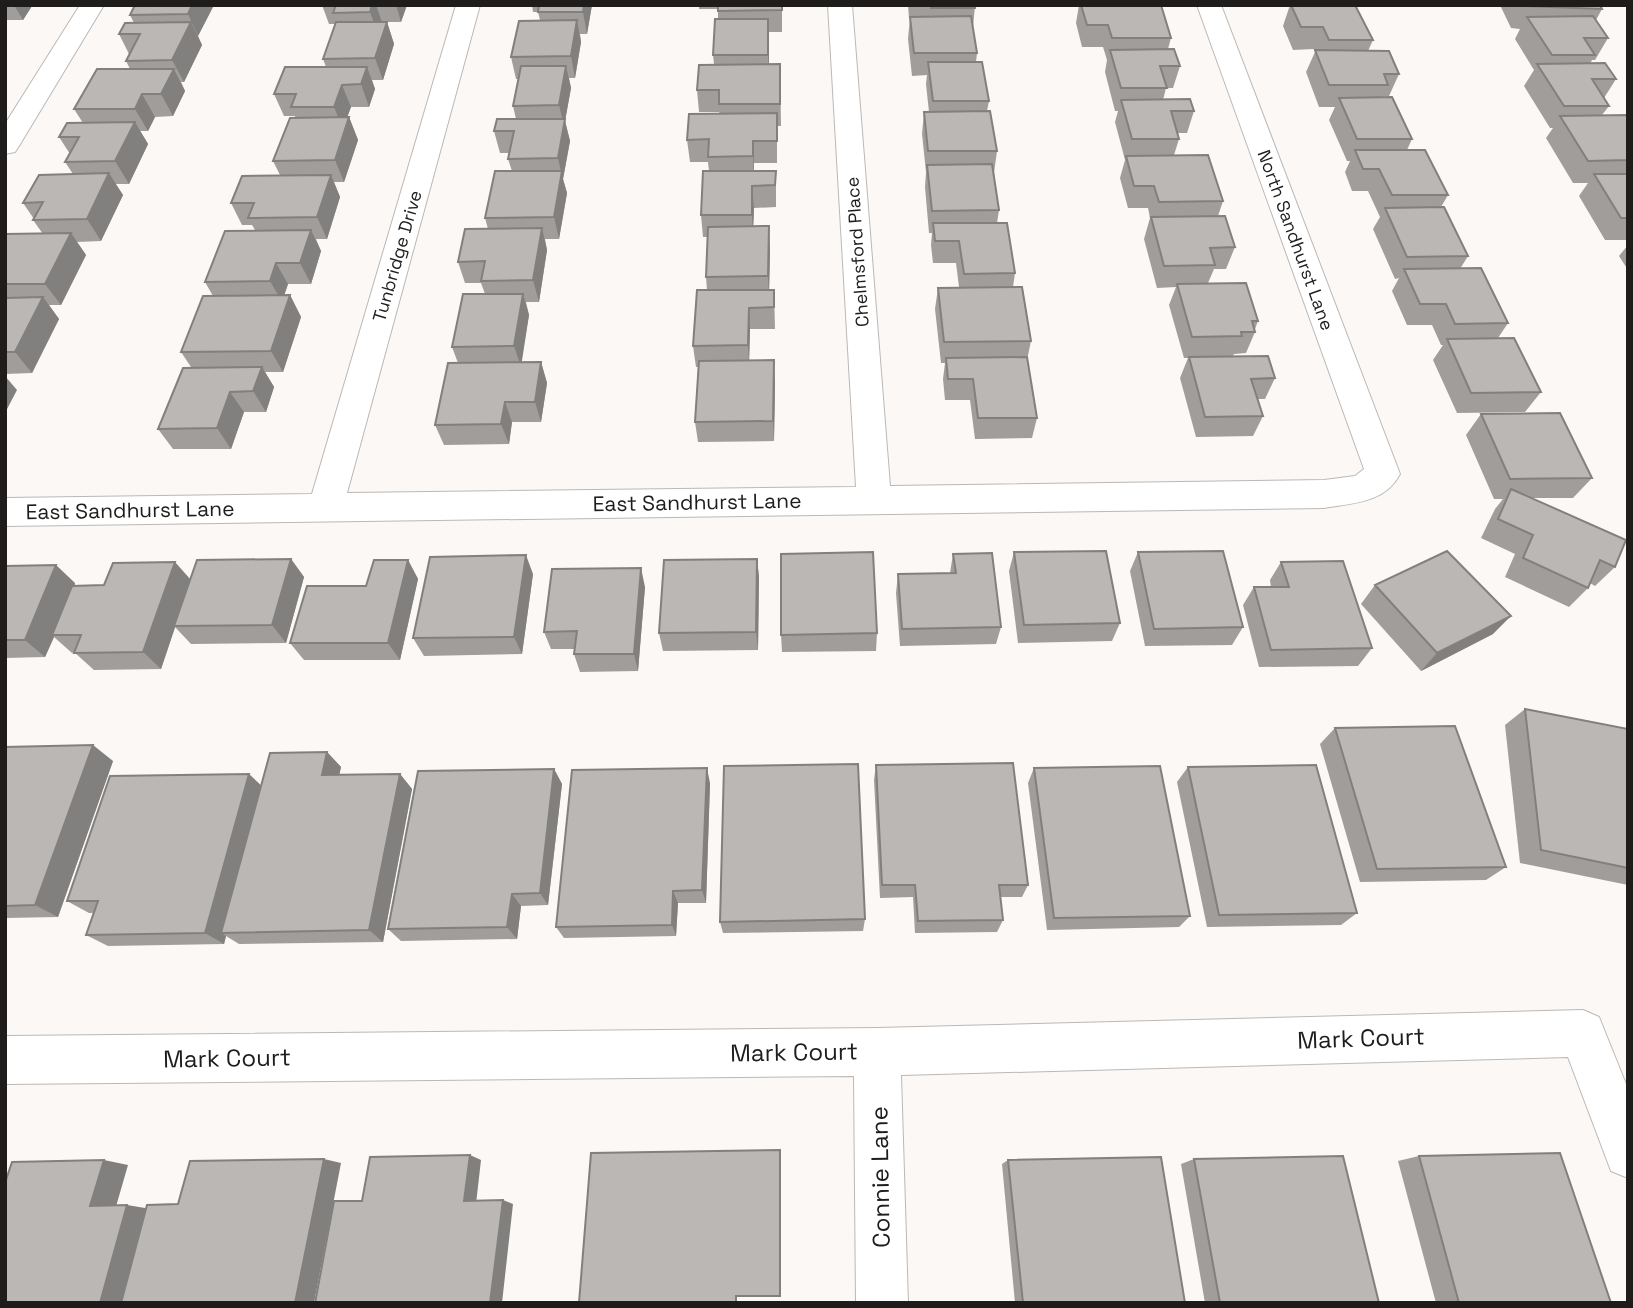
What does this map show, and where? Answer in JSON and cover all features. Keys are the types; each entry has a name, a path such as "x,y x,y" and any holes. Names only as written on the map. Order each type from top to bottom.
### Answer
{"street":[{"path":"5,146 92,5"},
{"name":"Tunbridge Drive","path":"326,507 468,5"},
{"name":"Chelmsford Place","path":"840,5 874,500"},
{"name":"North Sandhurst Lane","path":"1209,5 1383,474"},
{"name":"East Sandhurst Lane","path":"5,512 1324,494 1364,488 1383,474"},
{"name":"Mark Court","path":"5,1060 877,1052 1583,1032 1628,1154"},
{"name":"Connie Lane","path":"877,1052 882,1303"}],"building":[{"path":"135,5 192,5 188,14 130,15"},
{"path":"336,5 372,5 370,12 333,13"},
{"path":"539,5 584,5 583,12 538,12"},
{"path":"718,5 782,5 782,10 718,11"},
{"path":"931,5 975,5 975,8 931,8"},
{"path":"1081,5 1161,5 1171,38 1112,38 1108,25 1087,25"},
{"path":"1291,5 1355,5 1373,40 1329,40 1323,27 1301,27"},
{"path":"1600,5 1602,9 1523,6"},
{"path":"971,16 977,53 914,53 910,17"},
{"path":"1593,16 1608,38 1584,38 1595,55 1552,55 1527,17"},
{"path":"715,19 768,19 768,55 713,55"},
{"path":"577,20 571,56 511,57 519,21"},
{"path":"191,22 172,60 126,61 140,34 119,34 125,23"},
{"path":"336,22 387,22 375,58 323,59"},
{"path":"1174,49 1180,66 1160,66 1167,88 1121,88 1110,50"},
{"path":"1315,50 1389,51 1399,74 1384,74 1388,85 1329,85"},
{"path":"928,62 982,62 989,101 933,101"},
{"path":"1605,63 1616,79 1592,79 1609,106 1564,106 1537,64"},
{"path":"780,64 780,104 719,104 719,90 697,90 699,65"},
{"path":"521,66 566,66 559,105 513,106"},
{"path":"285,67 367,67 361,84 342,85 334,107 291,107 296,94 274,94"},
{"path":"97,69 174,69 161,94 142,94 135,109 74,109"},
{"path":"1392,97 1412,139 1357,139 1339,98"},
{"path":"1190,99 1194,111 1171,111 1179,139 1132,139 1121,100"},
{"path":"990,111 997,151 928,151 924,112"},
{"path":"777,113 777,141 753,141 753,156 708,157 709,139 687,140 689,114"},
{"path":"1628,115 1628,160 1588,161 1560,116"},
{"path":"349,117 335,160 273,161 290,118"},
{"path":"497,119 565,119 558,158 508,159 514,131 494,131"},
{"path":"135,122 115,161 65,162 79,137 59,137 67,123"},
{"path":"1355,150 1425,150 1448,195 1392,195 1379,169 1363,169"},
{"path":"1208,155 1223,201 1159,202 1154,186 1134,186 1126,156"},
{"path":"992,164 999,210 932,211 927,165"},
{"path":"495,171 562,171 554,217 485,218"},
{"path":"703,171 776,171 775,185 752,186 752,215 701,215"},
{"path":"109,173 87,219 33,220 43,202 23,203 39,175"},
{"path":"1594,174 1628,174 1628,218 1621,218"},
{"path":"331,175 317,217 248,218 254,203 231,203 242,176"},
{"path":"1444,207 1468,256 1407,257 1385,208"},
{"path":"1225,216 1235,247 1210,248 1215,265 1164,266 1151,217"},
{"path":"933,223 1007,223 1015,273 964,274 959,241 935,241"},
{"path":"769,226 768,276 706,277 708,227"},
{"path":"542,228 533,280 481,281 485,261 458,262 465,229"},
{"path":"311,230 300,263 276,263 270,281 205,282 225,231"},
{"path":"71,233 45,284 5,284 5,234"},
{"path":"1481,268 1508,323 1455,324 1446,304 1420,304 1404,269"},
{"path":"1246,283 1258,321 1252,321 1255,332 1241,332 1242,336 1192,337 1177,284"},
{"path":"1022,287 1031,341 944,342 938,288"},
{"path":"697,290 774,290 774,307 749,308 748,345 693,346"},
{"path":"463,294 523,294 514,346 452,347"},
{"path":"290,295 271,351 181,352 203,296"},
{"path":"43,297 15,352 5,352 5,298"},
{"path":"1514,338 1541,392 1471,393 1447,339"},
{"path":"1268,356 1275,378 1251,379 1263,416 1205,417 1189,357"},
{"path":"1027,357 1037,418 978,418 973,379 948,379 946,358"},
{"path":"774,360 773,421 695,422 699,361"},
{"path":"541,362 535,402 505,402 501,424 435,425 448,363"},
{"path":"262,367 253,391 230,392 217,428 158,429 183,368"},
{"path":"1560,413 1592,478 1510,479 1481,414"},
{"path":"1511,489 1626,540 1615,567 1600,560 1588,588 1523,558 1533,535 1498,519"},
{"path":"1106,551 1120,623 1024,625 1014,552"},
{"path":"1223,551 1243,627 1154,629 1138,552"},
{"path":"1447,551 1511,616 1437,653 1375,585"},
{"path":"873,552 877,633 781,635 781,554"},
{"path":"992,553 1001,627 902,629 898,574 956,573 953,554"},
{"path":"526,555 514,637 413,638 430,557"},
{"path":"291,559 272,625 174,626 197,560"},
{"path":"757,559 756,632 659,633 664,560"},
{"path":"374,560 408,560 388,643 290,643 307,586 366,586"},
{"path":"1343,561 1372,648 1271,650 1254,587 1289,587 1281,562"},
{"path":"175,562 143,652 74,653 81,635 52,635 72,586 104,585 113,563"},
{"path":"56,565 25,640 5,640 5,566"},
{"path":"641,568 634,654 574,654 577,631 544,632 552,569"},
{"path":"1525,709 1628,729 1628,868 1541,850"},
{"path":"1455,726 1506,867 1377,869 1335,728"},
{"path":"93,745 35,905 5,906 5,747"},
{"path":"327,752 322,775 400,774 369,930 221,933 270,753"},
{"path":"1013,763 1028,885 999,885 1003,920 918,921 915,885 882,885 876,765"},
{"path":"858,764 865,919 720,922 724,766"},
{"path":"1316,765 1357,913 1219,915 1188,767"},
{"path":"1160,766 1190,916 1054,918 1034,768"},
{"path":"707,768 702,890 673,891 672,925 556,927 572,770"},
{"path":"554,769 540,893 512,894 507,927 388,929 418,771"},
{"path":"249,774 205,933 86,935 98,901 67,901 110,776"},
{"path":"780,1150 780,1296 736,1296 736,1303 579,1303 591,1153"},
{"path":"1560,1153 1611,1303 1459,1303 1419,1156"},
{"path":"470,1155 464,1201 503,1200 490,1303 315,1303 334,1201 362,1201 370,1157"},
{"path":"1343,1156 1379,1303 1220,1303 1194,1159"},
{"path":"1161,1157 1185,1303 1023,1303 1008,1160"},
{"path":"324,1159 295,1303 121,1303 147,1205 178,1204 190,1161"},
{"path":"104,1160 90,1206 127,1205 100,1303 5,1303 5,1183 12,1162"}]}
